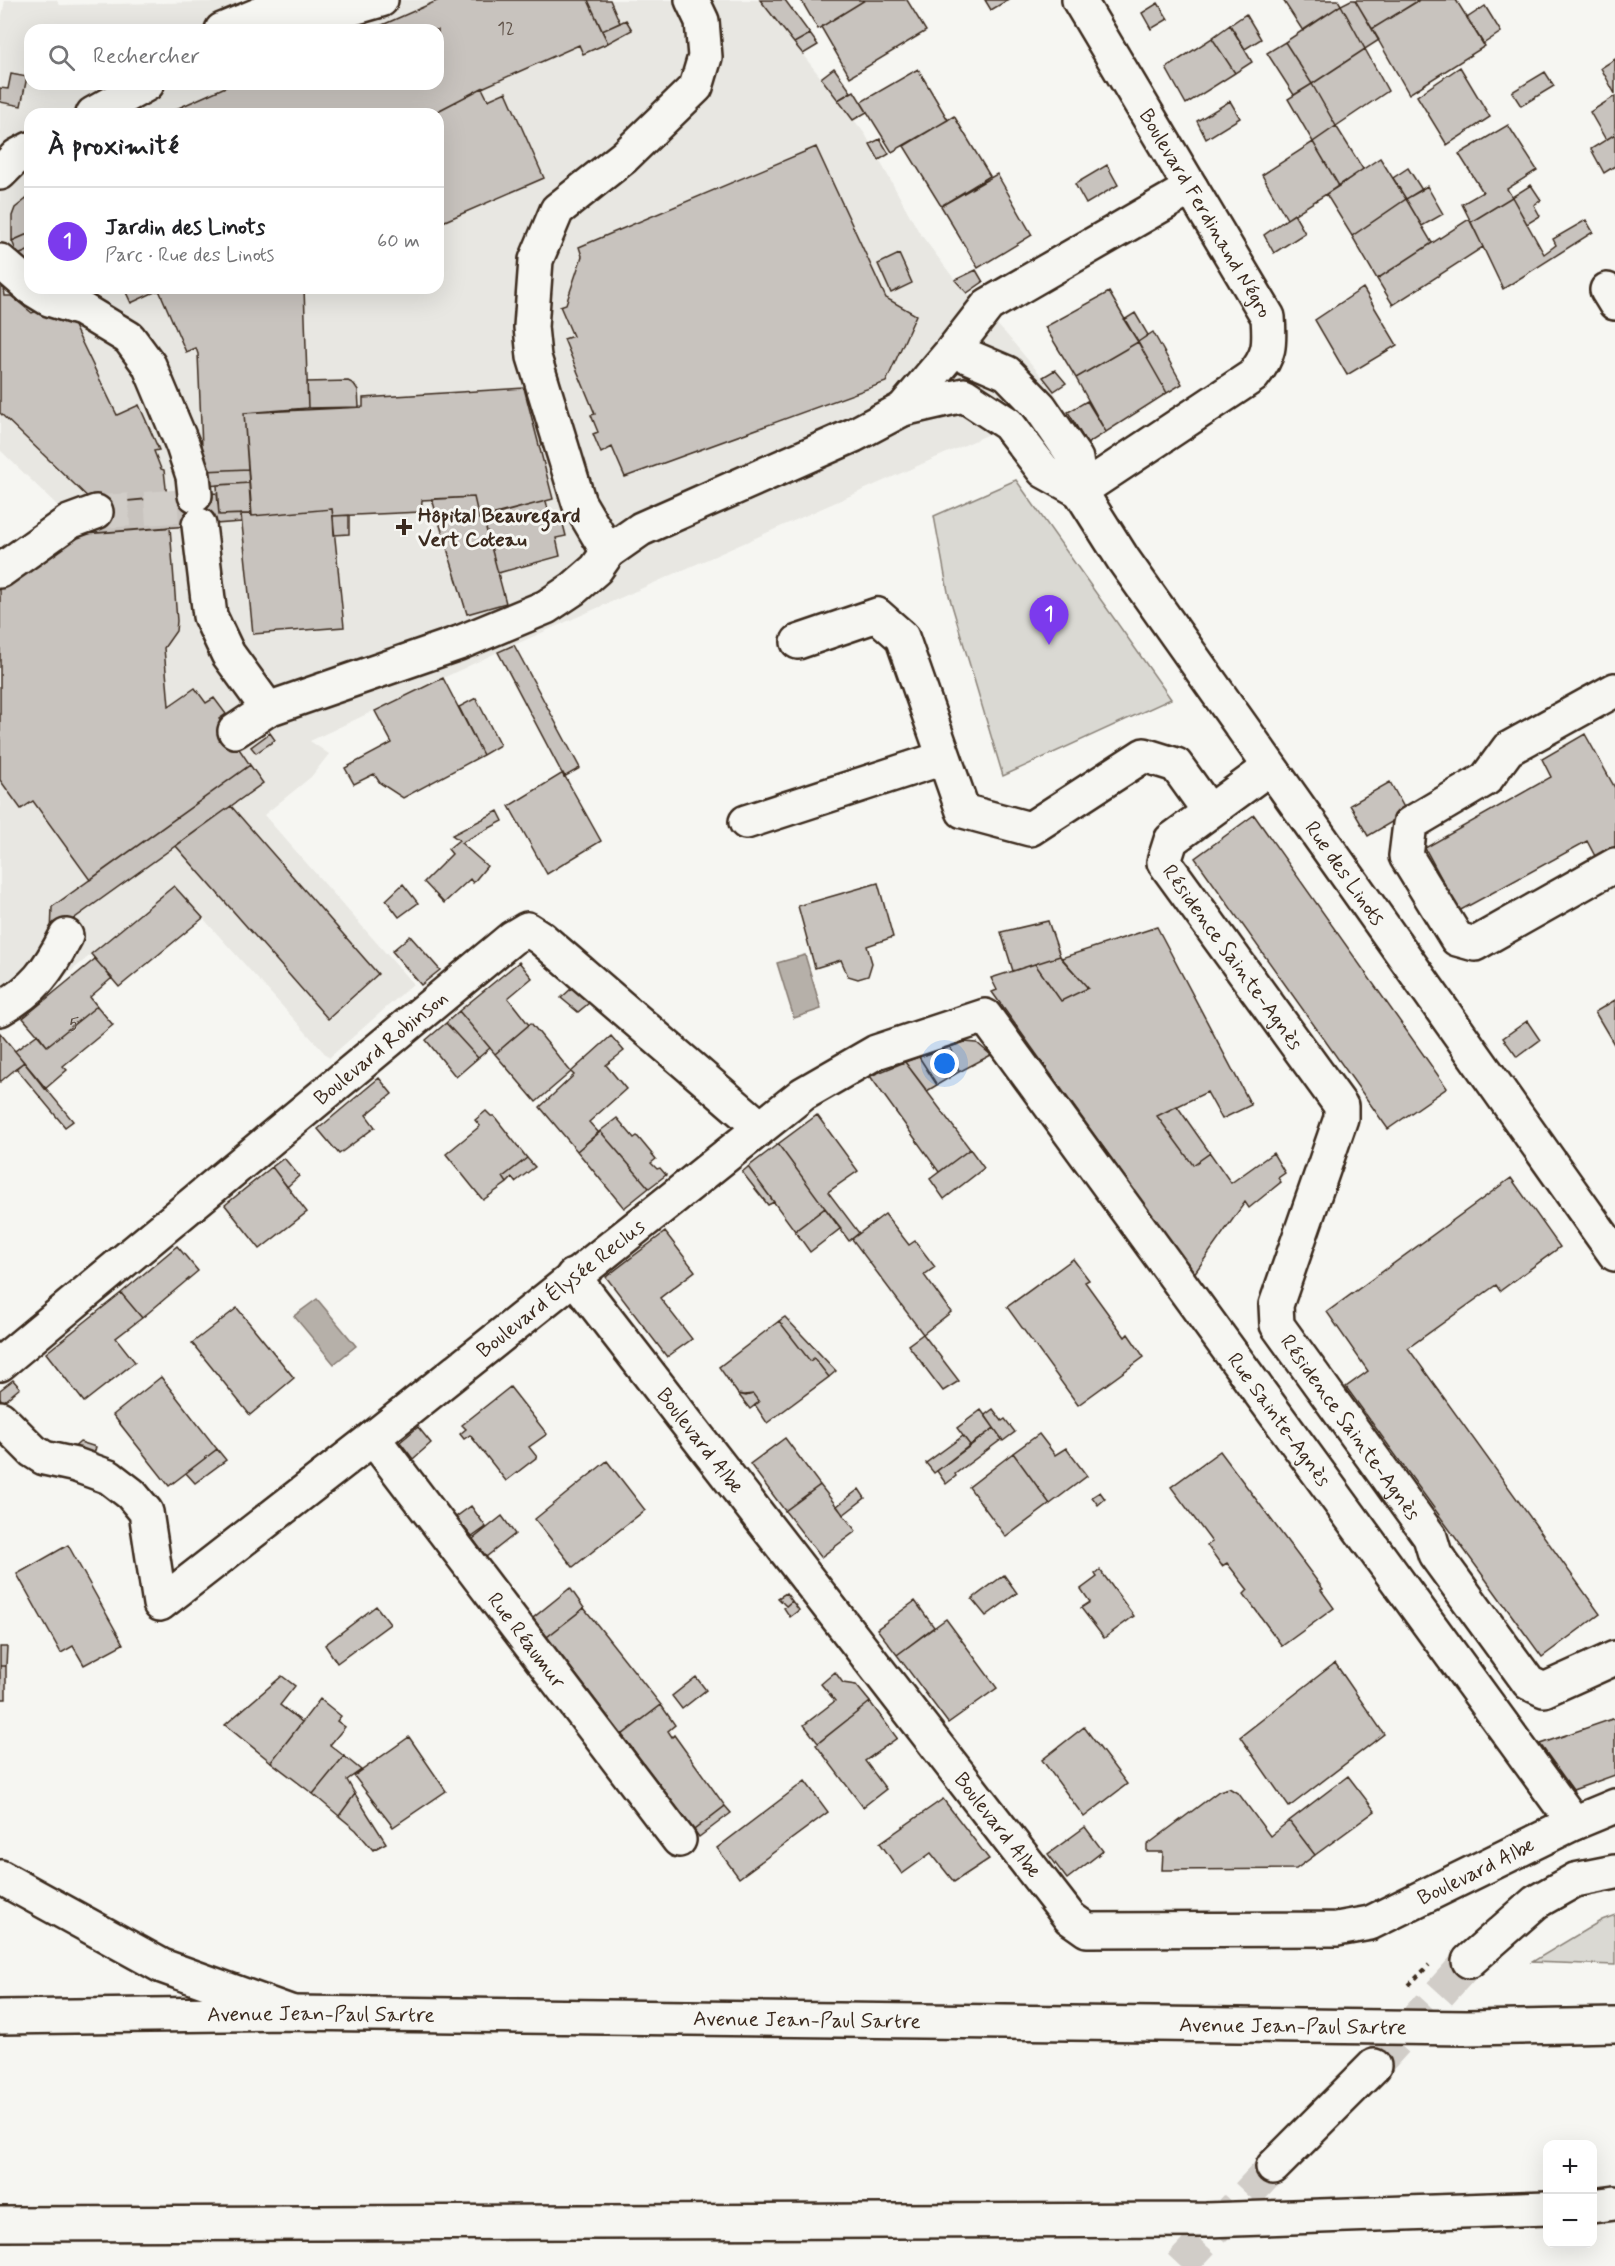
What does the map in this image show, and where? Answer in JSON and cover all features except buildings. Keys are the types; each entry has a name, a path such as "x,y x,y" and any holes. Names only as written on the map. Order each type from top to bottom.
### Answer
{"main road":[{"path":"236,24 263,13 343,11 381,0"},
{"path":"608,552 579,503 534,357 531,327 536,260 557,210 624,157 696,87 705,57 702,21 692,0"},
{"name":"Boulevard Ferdinand Négro","path":"1079,0 1268,317 1269,338 1265,361 1253,376 1080,491"},
{"path":"104,108 136,90"},
{"path":"0,173 24,152"},
{"path":"903,409 953,350 987,305 1191,188"},
{"path":"0,261 24,282"},
{"path":"41,294 49,299 81,309 129,338 150,365 193,477 210,616 228,654 268,708"},
{"path":"953,350 1007,373 1040,407 1076,459 1080,491"},
{"path":"235,731 268,708 459,643 546,607 573,590 596,569 608,552 641,528 854,435 903,409 964,395 1008,424 1044,471 1080,491"},
{"name":"Rue des Linots","path":"1080,491 1123,559 1269,768 1615,1254"},
{"path":"0,571 69,522 96,512"},
{"path":"798,642 877,615 902,637 963,811 1030,829 1144,754 1176,765 1209,811"},
{"path":"1615,690 1508,749 1486,779 1410,824 1407,856 1457,939 1475,944 1615,865"},
{"path":"746,822 944,758"},
{"name":"Résidence Sainte-Agnès","path":"1269,768 1171,840 1164,862 1341,1106 1341,1118 1276,1305 1277,1325 1430,1537 1435,1554 1529,1683 1544,1690 1615,1658"},
{"name":"Boulevard Robinson","path":"0,1364 512,938 527,929 550,945 760,1127"},
{"path":"0,1009 23,996 50,966 66,936"},
{"name":"Boulevard Élysée Reclus","path":"0,1418 33,1451 44,1458 76,1465 109,1477 131,1494 146,1512 160,1604 373,1438 803,1094 876,1052 985,1016"},
{"name":"Rue Sainte-Agnès","path":"985,1016 1574,1823"},
{"name":"Boulevard Albe","path":"573,1276 1070,1918 1087,1930 1337,1929 1370,1923 1574,1823 1615,1806"},
{"name":"Rue Réaumur","path":"373,1438 679,1840"},
{"path":"1469,1961 1536,1902 1575,1880 1615,1872"},
{"path":"0,1877 162,1966 292,2013"},
{"name":"Avenue Jean-Paul Sartre","path":"0,2016 292,2013 1467,2028 1615,2025"},
{"path":"1273,2167 1374,2066"},
{"path":"0,2224 1206,2220 1543,2208"}],"shaded area":[{"name":"Hôpital Beauregard Vert Coteau","path":"5,0 56,0 60,5 308,0 760,0 865,134 919,232 955,280 1007,335 1059,400 1030,416 498,652 310,741 329,754 311,777 264,815 413,984 329,1058 174,886 0,1030 0,548 59,507 0,450 0,26"},
{"path":"1016,480 1171,699 1003,776 948,592 934,516"},
{"path":"805,955 821,1009 794,1018 777,963"},
{"path":"317,1299 356,1346 334,1364 294,1316"},
{"path":"1615,1915 1615,1965 1532,1962 1602,1920"}],"tunnel":[{"path":"96,512 196,505"},
{"path":"1374,2066 1469,1961"},
{"path":"1180,2266 1273,2167"}],"place":[{"name":"Hôpital Beauregard Vert Coteau","path":"404,527"},
{"name":"Jardin des Linots","path":"1049,645"}]}
